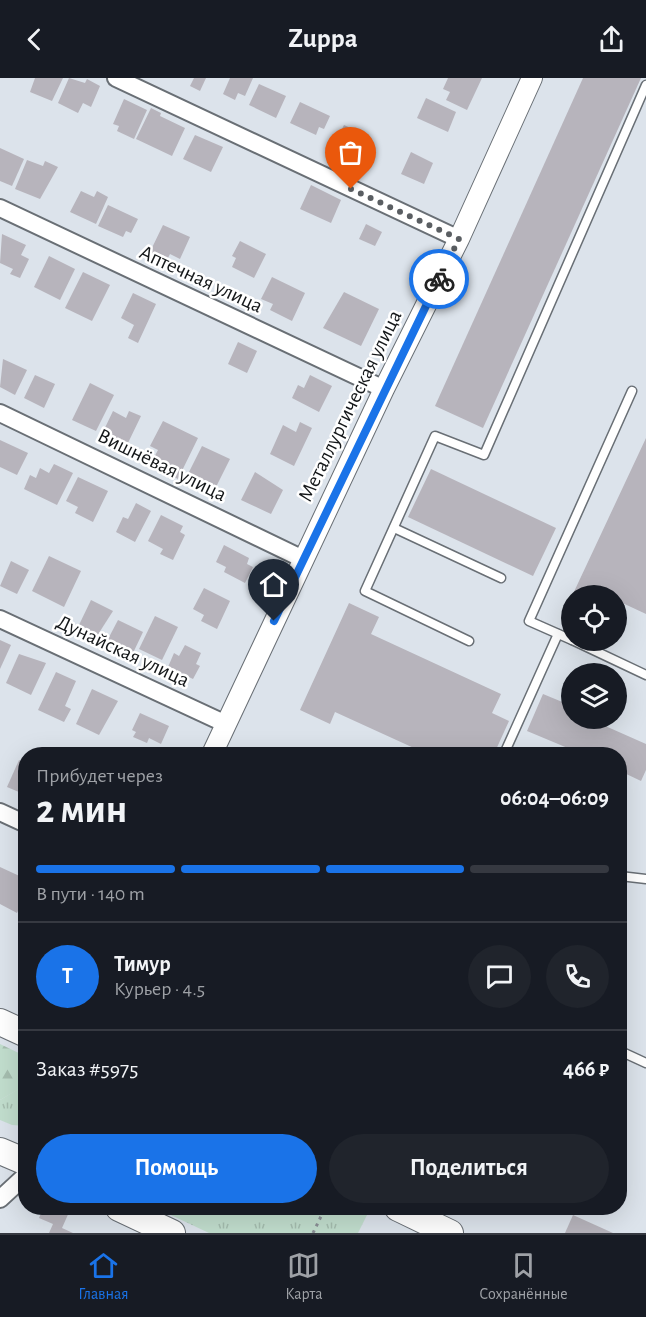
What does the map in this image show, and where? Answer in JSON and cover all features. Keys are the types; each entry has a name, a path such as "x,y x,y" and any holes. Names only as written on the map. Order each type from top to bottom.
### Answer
{"main road":[{"path":"0,1022 18,1030"},
{"path":"0,1151 18,1159"},
{"path":"134,1215 172,1233"},
{"path":"413,1215 450,1233"}],"street":[{"path":"116,78 459,239"},
{"name":"Металлургическая улица","path":"215,747 384,389 459,239 532,78"},
{"name":"Аптечная улица","path":"0,208 384,389"},
{"name":"Вишнёвая улица","path":"0,413 303,559"},
{"name":"Дунайская улица","path":"0,619 226,724"},
{"path":"0,812 18,820"},
{"path":"0,1199 18,1182"}],"lane":[{"path":"469,640 365,591 435,436 484,455 646,86"},
{"path":"561,635 529,621 632,391"},
{"path":"394,528 501,578"},
{"path":"507,747 558,634"},
{"path":"595,651 646,675"},
{"path":"627,877 646,879"},
{"path":"627,1054 646,1064"}],"path":[{"path":"313,1233 322,1215"}],"green space":[{"path":"0,1044 18,1053 18,1090 0,1100"},
{"path":"18,1089 18,1125 0,1120 0,1100"},
{"path":"171,1215 367,1215 358,1233 209,1233"}],"building":[{"path":"35,78 63,78 52,101 30,92"},
{"path":"69,78 85,83 87,79 100,86 91,107 83,103 78,113 58,103"},
{"path":"194,78 206,78 200,91 190,86"},
{"path":"230,78 253,78 245,96 238,93 235,100 223,94"},
{"path":"448,78 482,78 467,110 446,100 450,92 443,89"},
{"path":"583,78 641,78 483,428 435,406"},
{"path":"259,84 286,96 276,118 249,105"},
{"path":"426,98 456,112 448,132 417,118"},
{"path":"124,99 147,110 134,139 117,131 119,126 113,124"},
{"path":"300,102 330,116 324,129 319,127 316,135 290,123"},
{"path":"151,108 161,113 160,116 185,128 172,156 136,139"},
{"path":"344,125 368,136 359,154 335,143"},
{"path":"195,135 223,147 211,172 183,159"},
{"path":"0,148 24,159 12,186 0,181"},
{"path":"411,152 433,163 424,184 401,174"},
{"path":"27,160 43,166 45,161 58,167 40,199 15,189"},
{"path":"311,185 341,200 331,223 300,209"},
{"path":"81,191 94,197 97,191 108,197 96,224 70,212"},
{"path":"108,205 138,219 131,233 126,231 123,237 98,226"},
{"path":"366,224 382,232 375,246 359,239"},
{"path":"163,225 190,237 180,259 170,254 166,262 149,254"},
{"path":"2,234 26,245 21,255 29,259 20,278 10,274 13,269 0,263"},
{"path":"240,241 266,254 254,278 232,267 236,258 232,256"},
{"path":"49,256 75,269 60,300 34,287"},
{"path":"83,272 110,285 92,321 65,308"},
{"path":"272,277 305,293 292,321 270,310 273,304 261,299"},
{"path":"344,292 379,309 361,346 323,328"},
{"path":"133,293 156,304 138,343 128,338 134,325 121,318"},
{"path":"238,342 257,351 247,373 228,364"},
{"path":"3,359 27,370 15,395 0,387"},
{"path":"35,375 55,384 44,408 24,398"},
{"path":"310,375 332,386 319,412 292,398 298,385 304,388"},
{"path":"90,383 114,395 96,431 72,420"},
{"path":"113,411 126,418 129,411 141,416 127,445 102,434"},
{"path":"163,421 198,438 178,479 150,465 158,450 150,446"},
{"path":"300,422 312,428 294,466 270,454 283,425 296,432"},
{"path":"646,438 646,614 627,605 627,585 577,585"},
{"path":"0,440 28,453 17,475 0,467"},
{"path":"202,446 230,459 215,489 187,476"},
{"path":"54,464 73,473 57,505 24,489 30,475 36,478 40,468 49,473"},
{"path":"431,469 556,528 533,576 408,517"},
{"path":"255,472 283,490 271,514 241,500"},
{"path":"78,477 108,491 93,522 75,513 78,507 66,501"},
{"path":"136,503 151,511 135,542 116,532 123,517 128,519"},
{"path":"161,515 183,526 180,532 185,535 173,560 160,554 163,549 148,541"},
{"path":"224,545 249,558 247,564 253,567 245,583 224,572 226,567 216,562"},
{"path":"49,556 81,571 64,607 32,591"},
{"path":"11,561 29,570 17,594 0,586"},
{"path":"204,588 230,601 217,629 201,621 204,615 193,609"},
{"path":"91,600 113,611 97,636 78,627"},
{"path":"349,603 379,617 371,634 501,694 492,713 509,721 497,747 412,747 335,712 330,724 300,710"},
{"path":"155,616 178,627 162,660 139,649"},
{"path":"118,620 143,632 133,653 107,641"},
{"path":"0,640 11,645 0,669"},
{"path":"185,645 201,653 196,664 200,666 193,679 168,667 174,653 179,656"},
{"path":"19,654 46,663 31,695 6,683"},
{"path":"56,672 76,681 65,706 71,709 64,722 38,710"},
{"path":"92,689 118,701 99,735 76,724"},
{"path":"543,694 561,701 561,729 612,729 646,744 646,770 641,781 627,774 627,747 565,747 527,731"},
{"path":"140,713 169,726 161,744 149,738 147,743 133,737 136,732 132,730"},
{"path":"18,762 18,792 7,787"},
{"path":"0,867 18,875 18,911 17,913 0,904"},
{"path":"40,1215 68,1215 62,1228 73,1233 49,1233 53,1224 39,1218"},
{"path":"573,1215 613,1233 565,1233"}],"way so far":[{"path":"351,189 459,239 439,279"}],"route":[{"path":"274,621 439,279"}]}
